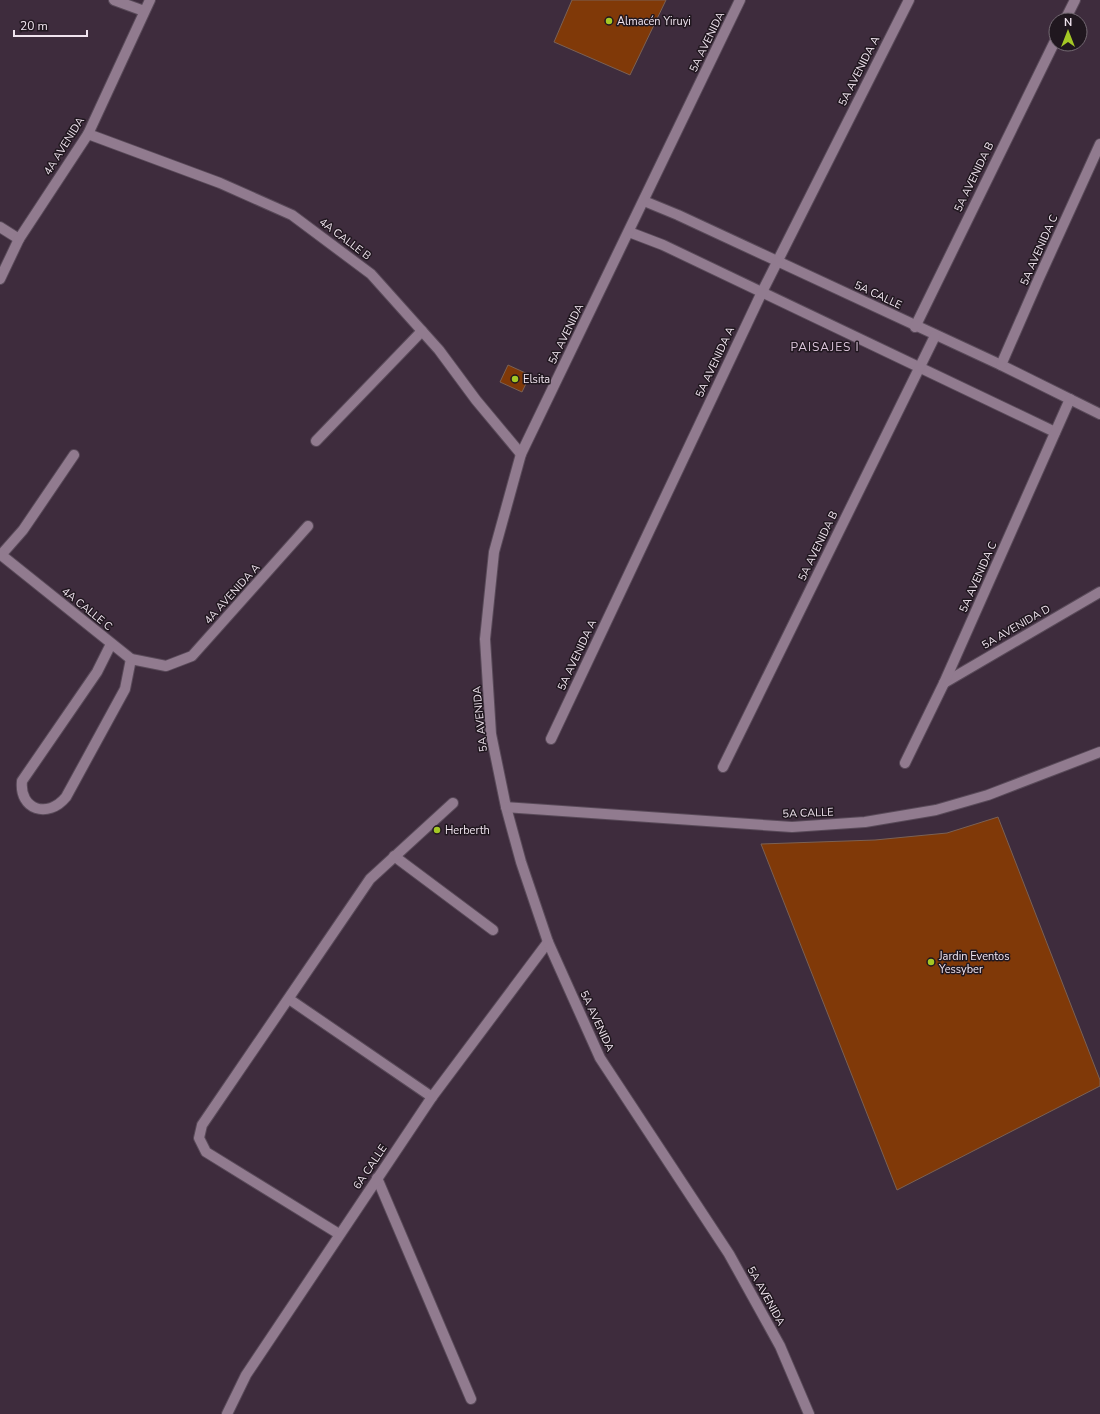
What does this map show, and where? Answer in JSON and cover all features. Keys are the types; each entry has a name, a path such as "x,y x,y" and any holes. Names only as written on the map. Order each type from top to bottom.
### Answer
{"street":[{"path":"114,0 144,11"},
{"name":"4A AVENIDA","path":"0,278 19,239 88,134 150,0"},
{"name":"5A AVENIDA","path":"740,0 521,454 494,552 485,639 491,734 506,807 521,862 548,942 600,1058 728,1254 780,1346 809,1414"},
{"name":"5A AVENIDA A","path":"551,739 777,261 909,0"},
{"path":"1069,12 1075,0"},
{"name":"5A AVENIDA B","path":"915,326 1050,52"},
{"name":"4A CALLE B","path":"88,134 220,183 292,215 371,274 439,350 476,400 521,454"},
{"name":"5A AVENIDA C","path":"1001,365 1038,278 1100,144"},
{"name":"5A CALLE","path":"644,201 1001,365 1100,414"},
{"path":"0,227 19,239"},
{"path":"629,232 663,245 1055,432"},
{"path":"316,441 422,331"},
{"name":"5A AVENIDA B","path":"723,768 935,336"},
{"name":"5A AVENIDA C","path":"905,763 944,683 1070,398"},
{"path":"0,554 23,530 74,455"},
{"name":"4A AVENIDA A","path":"166,666 192,656 308,526"},
{"name":"4A CALLE C","path":"0,554 131,660 166,666"},
{"name":"5A AVENIDA D","path":"944,683 1100,592"},
{"path":"111,644 98,672 22,781 21,792 25,800 35,807 48,810 58,806 66,797 125,689 131,660"},
{"name":"5A CALLE","path":"506,807 792,827 865,822 936,810 988,795 1100,752"},
{"path":"339,1234 206,1152 199,1138 202,1125 370,879 453,803"},
{"path":"394,856 493,930"},
{"name":"6A CALLE","path":"227,1414 246,1376 339,1234 432,1097 548,942"},
{"path":"288,999 432,1097"},
{"path":"377,1178 471,1399"}],"building":[{"name":"Almacén Yiruyi","path":"572,0 666,0 630,75 554,42"},
{"name":"Elsita","path":"508,365 530,375 522,392 500,382"},
{"name":"Jardin Eventos Yessyber","path":"998,817 1100,1080 1100,1086 897,1190 761,844 875,840 947,833"}],"place":[{"name":"Almacén Yiruyi","path":"609,21"},
{"name":"Elsita","path":"515,379"},
{"name":"Herberth","path":"437,830"},
{"name":"Jardin Eventos Yessyber","path":"931,962"}],"district":[{"name":"PAISAJES I","path":"825,347"}]}
